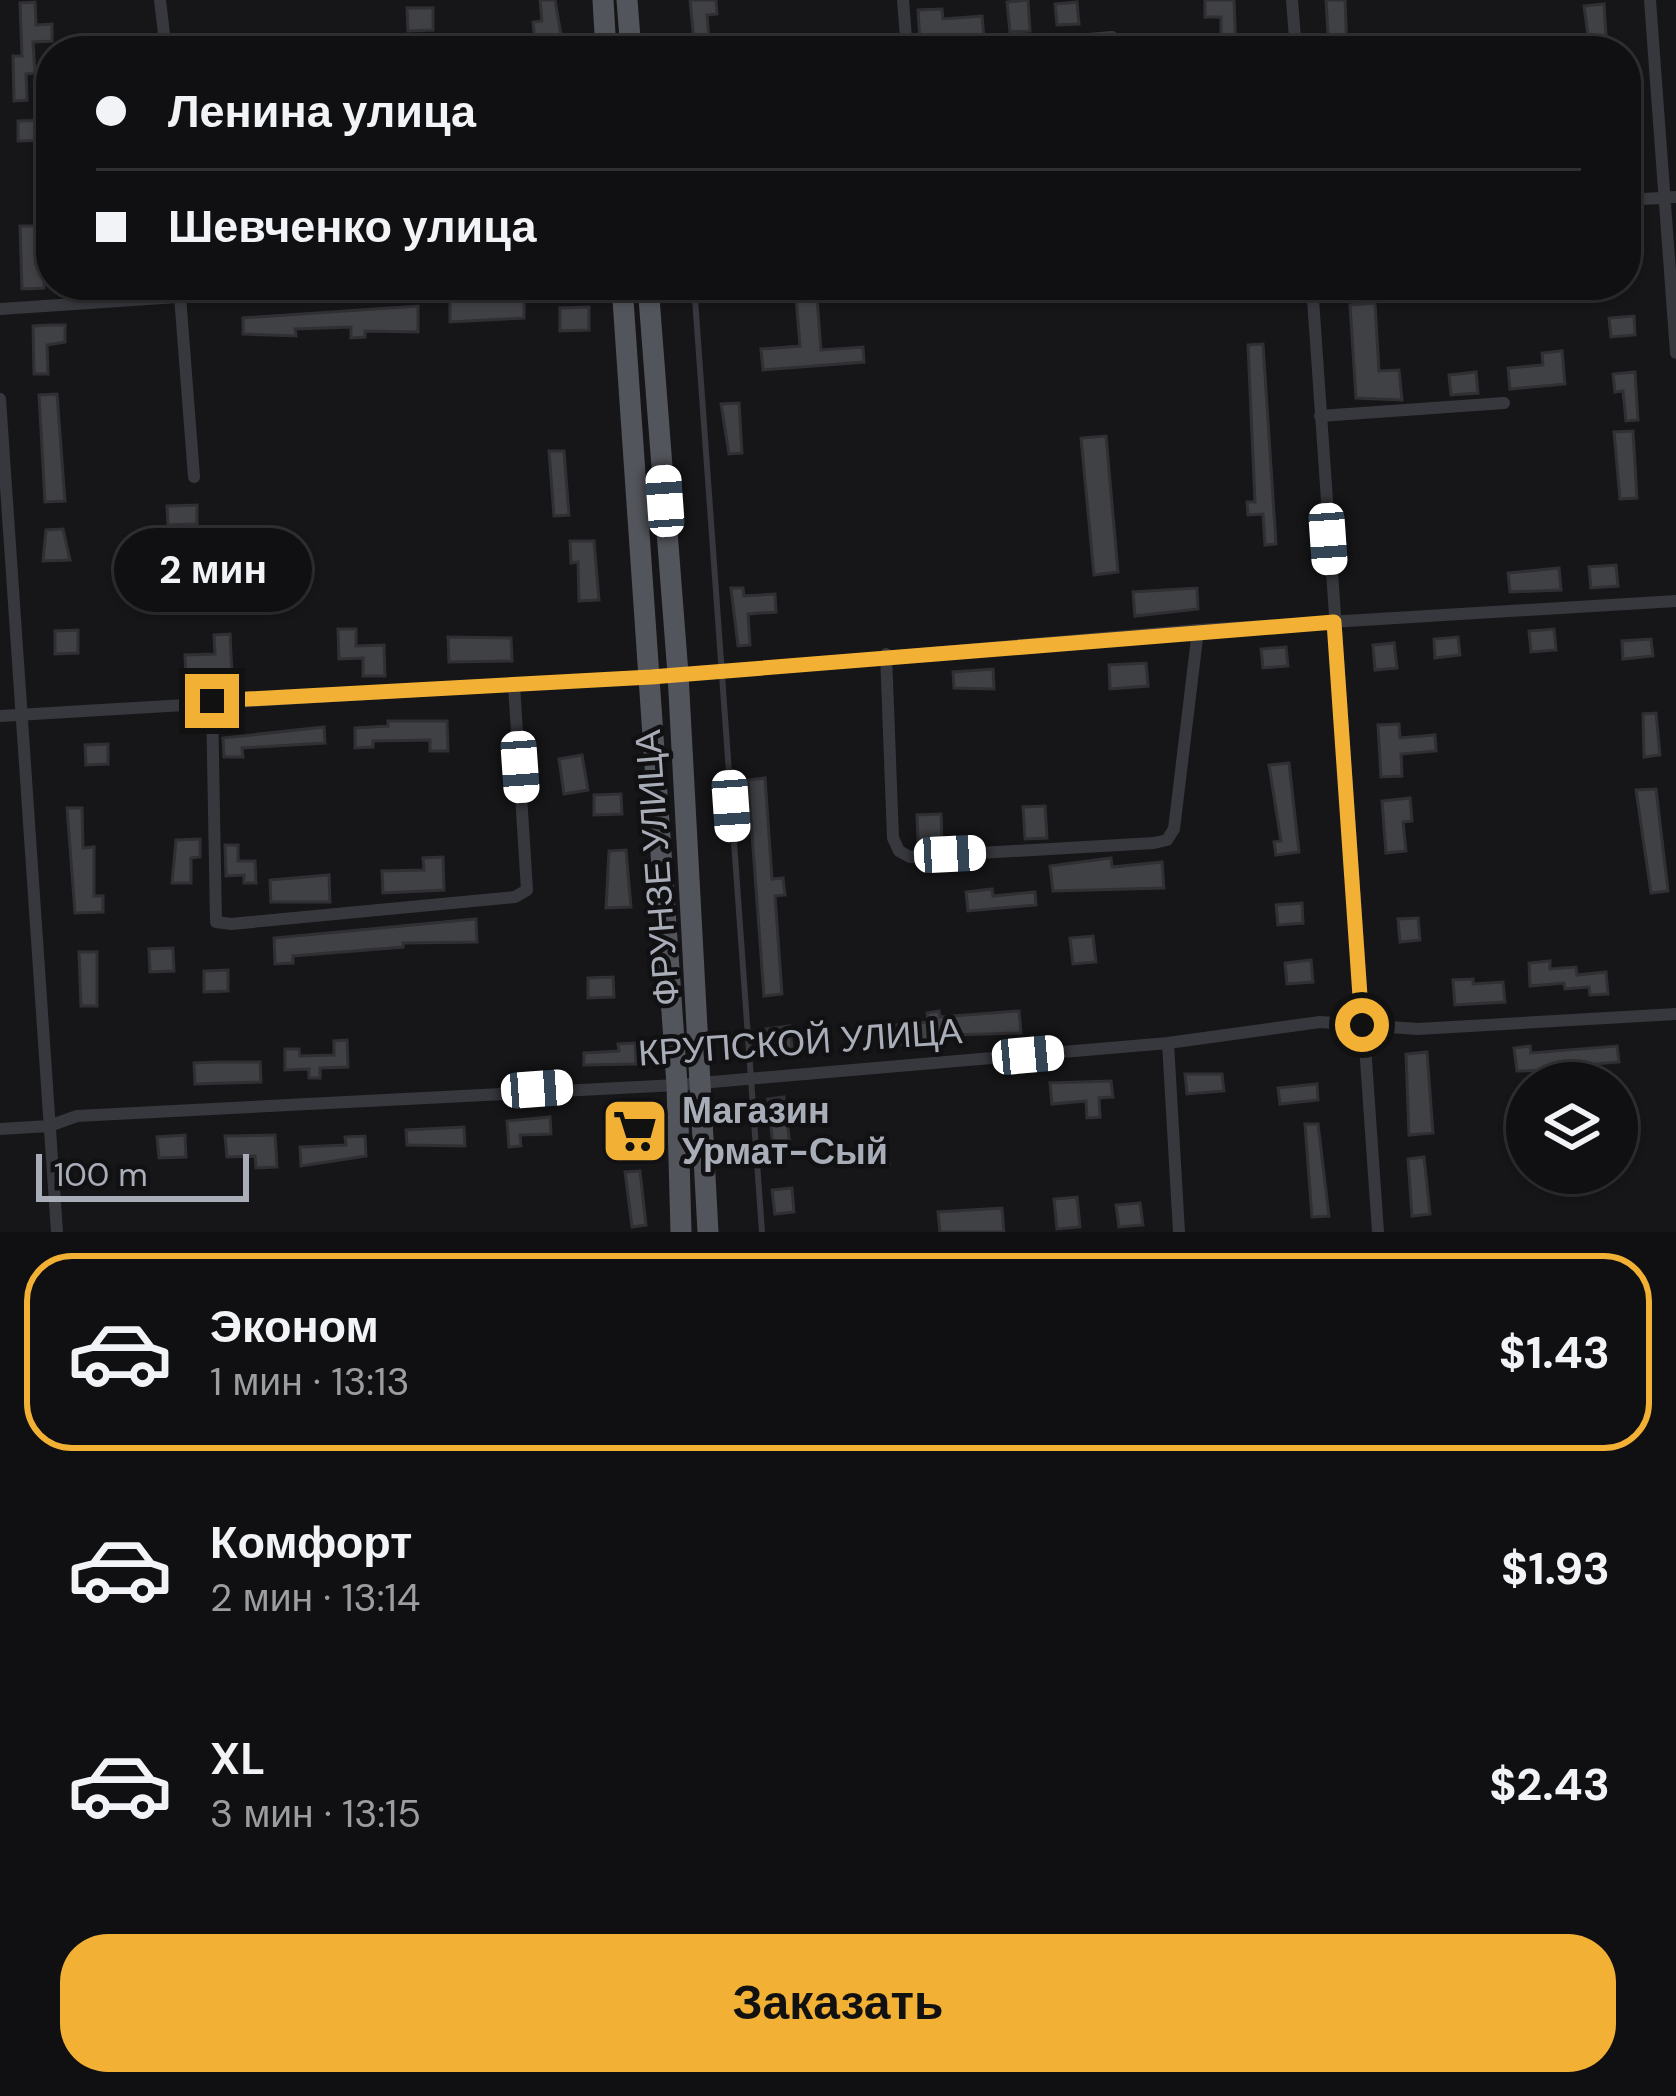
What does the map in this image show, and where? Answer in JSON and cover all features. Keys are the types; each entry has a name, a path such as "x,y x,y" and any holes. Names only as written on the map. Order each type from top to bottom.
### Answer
{"main road":[{"path":"603,0 605,36"},
{"path":"627,0 630,36"},
{"name":"ФРУНЗЕ УЛИЦА","path":"623,300 677,1085 681,1232"},
{"name":"ФРУНЗЕ УЛИЦА","path":"649,300 704,1083 708,1232"}],"street":[{"path":"160,0 164,36"},
{"path":"904,0 906,36"},
{"path":"1292,0 1295,36"},
{"path":"1650,0 1670,198 1676,353"},
{"path":"0,309 125,300"},
{"path":"180,300 194,477"},
{"path":"1313,300 1378,1232"},
{"path":"0,399 57,1232"},
{"path":"1320,416 1504,404"},
{"path":"0,716 651,677 1198,630 1676,601"},
{"path":"886,654 893,838 898,851 910,857 1154,843 1167,840 1174,829 1198,630"},
{"path":"212,701 216,922 231,924 515,897 527,890 514,686"},
{"name":"КРУПСКОЙ УЛИЦА","path":"0,1129 49,1126 76,1116 629,1083 704,1083 1168,1043 1320,1022 1418,1029 1676,1014"},
{"path":"1168,1043 1179,1232"}],"lane":[{"path":"695,300 762,1232"}],"building":[{"path":"540,0 555,0 561,36 534,36 533,22 542,21"},
{"path":"690,0 716,0 717,14 707,15 709,36 694,36"},
{"path":"1028,0 1030,31 1010,32 1007,2"},
{"path":"1205,0 1234,0 1235,36 1221,36 1221,17 1205,17"},
{"path":"1326,0 1345,0 1346,36 1328,36"},
{"path":"35,2 36,25 52,24 52,36 36,36 35,73 26,74 27,100 14,101 13,56 22,56 20,3"},
{"path":"1077,2 1079,24 1057,25 1055,4"},
{"path":"1604,4 1606,36 1588,36 1584,6"},
{"path":"407,8 433,8 433,30 408,31"},
{"path":"942,9 943,19 982,16 984,36 920,36 918,10"},
{"path":"36,120 36,140 18,141 18,121"},
{"path":"20,226 36,226 36,288 22,289"},
{"path":"524,300 524,318 450,322 450,301"},
{"path":"796,300 817,300 821,350 863,347 864,362 763,370 761,349 800,346"},
{"path":"1375,303 1379,371 1399,370 1402,400 1356,398 1350,305"},
{"path":"418,306 418,332 365,331 365,337 351,338 351,327 295,329 296,336 243,334 243,318"},
{"path":"589,307 589,330 560,331 560,308"},
{"path":"1634,316 1635,335 1611,337 1609,318"},
{"path":"65,325 65,342 47,345 48,374 34,374 33,326"},
{"path":"1263,344 1276,544 1265,545 1263,514 1248,515 1247,502 1255,502 1248,345"},
{"path":"1562,351 1565,384 1510,389 1508,368 1543,365 1542,353"},
{"path":"1476,372 1478,393 1451,395 1449,375"},
{"path":"1635,372 1638,420 1626,421 1623,391 1615,392 1613,374"},
{"path":"57,394 65,501 45,502 39,395"},
{"path":"739,403 742,453 729,454 721,404"},
{"path":"1633,431 1637,498 1620,499 1614,432"},
{"path":"1106,436 1118,572 1094,575 1081,438"},
{"path":"549,451 564,451 569,515 554,516"},
{"path":"197,505 197,524 168,525 167,506"},
{"path":"63,529 70,560 43,561 46,530"},
{"path":"570,541 594,541 599,600 579,601 578,562 571,563"},
{"path":"1616,565 1618,586 1591,588 1589,567"},
{"path":"1559,568 1561,590 1510,592 1508,573"},
{"path":"731,588 743,588 744,596 775,594 776,612 748,614 750,645 738,646"},
{"path":"1197,588 1198,609 1135,616 1133,592"},
{"path":"338,629 356,629 356,646 384,645 385,676 363,676 363,658 339,659"},
{"path":"1554,629 1556,650 1531,652 1529,631"},
{"path":"78,630 78,653 55,654 55,631"},
{"path":"230,634 232,674 186,678 185,655 215,654 214,635"},
{"path":"448,637 511,638 512,661 449,662"},
{"path":"1458,637 1460,655 1435,658 1434,639"},
{"path":"1651,639 1653,656 1623,659 1622,641"},
{"path":"1394,643 1397,668 1375,670 1373,645"},
{"path":"1286,647 1288,666 1263,668 1261,649"},
{"path":"1146,663 1148,686 1110,689 1109,665"},
{"path":"993,669 994,689 954,688 953,672"},
{"path":"1656,713 1660,755 1644,757 1643,714"},
{"path":"388,721 447,721 448,751 430,751 430,740 373,741 373,747 355,748 355,728 388,726"},
{"path":"1399,724 1400,738 1435,735 1436,751 1401,754 1402,776 1381,777 1378,725"},
{"path":"324,727 325,743 242,748 243,757 224,757 223,738"},
{"path":"108,744 108,764 86,765 85,745"},
{"path":"582,755 588,790 564,794 559,759"},
{"path":"1289,763 1299,852 1276,855 1274,842 1281,841 1269,765"},
{"path":"765,778 772,879 783,878 785,895 775,896 782,994 764,996 748,780"},
{"path":"1656,789 1668,891 1651,893 1636,790"},
{"path":"621,794 622,814 594,815 594,795"},
{"path":"1410,798 1412,821 1403,822 1406,851 1386,853 1382,801"},
{"path":"1045,806 1047,838 1025,839 1023,807"},
{"path":"67,808 82,808 83,848 94,847 94,896 103,896 103,912 75,913"},
{"path":"941,814 942,841 918,843 917,815"},
{"path":"200,839 200,857 191,858 191,883 172,883 176,840"},
{"path":"225,845 238,845 238,861 255,861 256,883 244,883 244,875 226,876"},
{"path":"626,850 631,907 606,908 609,851"},
{"path":"443,857 444,890 383,893 382,871 424,870 423,858"},
{"path":"1111,858 1112,867 1162,862 1164,888 1053,891 1050,866"},
{"path":"329,875 330,902 271,902 270,880"},
{"path":"992,889 993,896 1035,892 1036,905 968,911 966,892"},
{"path":"1302,903 1303,923 1278,925 1276,905"},
{"path":"1418,918 1420,940 1400,942 1398,919"},
{"path":"476,919 477,942 403,943 403,947 293,956 293,963 275,964 274,938"},
{"path":"1093,936 1096,962 1073,964 1070,938"},
{"path":"173,948 174,971 150,972 149,949"},
{"path":"79,952 97,952 97,1006 81,1006"},
{"path":"1311,960 1313,982 1287,984 1285,963"},
{"path":"1550,961 1550,969 1576,967 1577,975 1606,972 1608,994 1590,995 1589,987 1565,989 1564,983 1530,986 1529,963"},
{"path":"228,970 228,991 204,992 204,971"},
{"path":"613,977 614,997 588,998 588,978"},
{"path":"1473,979 1473,984 1503,982 1505,1002 1455,1005 1453,980"},
{"path":"939,1011 940,1017 1019,1011 1021,1033 950,1035 898,1045 896,1025 928,1022 927,1013"},
{"path":"790,1026 792,1048 767,1051 765,1029"},
{"path":"347,1040 348,1067 320,1068 320,1078 309,1078 309,1069 285,1070 285,1049 299,1049 300,1056 334,1055 334,1041"},
{"path":"635,1043 636,1064 584,1065 584,1053 619,1051 618,1044"},
{"path":"1530,1046 1531,1053 1617,1046 1619,1062 1516,1062 1514,1048"},
{"path":"1427,1052 1433,1133 1409,1135 1406,1054"},
{"path":"260,1062 261,1082 195,1084 194,1063"},
{"path":"1185,1074 1222,1074 1224,1091 1187,1094"},
{"path":"1111,1081 1113,1097 1099,1098 1100,1117 1087,1118 1086,1101 1052,1104 1050,1083"},
{"path":"1317,1084 1318,1100 1280,1104 1278,1088"},
{"path":"784,1097 791,1153 774,1155 768,1099"},
{"path":"550,1117 551,1134 520,1135 521,1146 509,1147 507,1121"},
{"path":"1305,1124 1318,1124 1329,1216 1312,1217"},
{"path":"464,1127 465,1146 407,1145 406,1130"},
{"path":"185,1135 186,1157 159,1158 157,1137"},
{"path":"275,1135 277,1167 256,1168 255,1156 227,1157 225,1136"},
{"path":"365,1136 366,1156 301,1166 300,1147 346,1145 345,1137"},
{"path":"887,1143 889,1164 861,1166 859,1146"},
{"path":"1424,1157 1430,1214 1412,1216 1408,1159"},
{"path":"640,1171 646,1225 632,1227 625,1172"},
{"path":"792,1188 794,1212 775,1214 772,1190"},
{"path":"1077,1197 1080,1227 1057,1229 1054,1199"},
{"path":"1140,1203 1143,1225 1119,1227 1116,1205"},
{"path":"1002,1208 1004,1232 940,1232 938,1212"}],"place":[{"name":"Магазин Урмат-Сый","path":"635,1131"}],"route":[{"path":"212,701 651,677 886,654 1334,622 1362,1025"}]}
